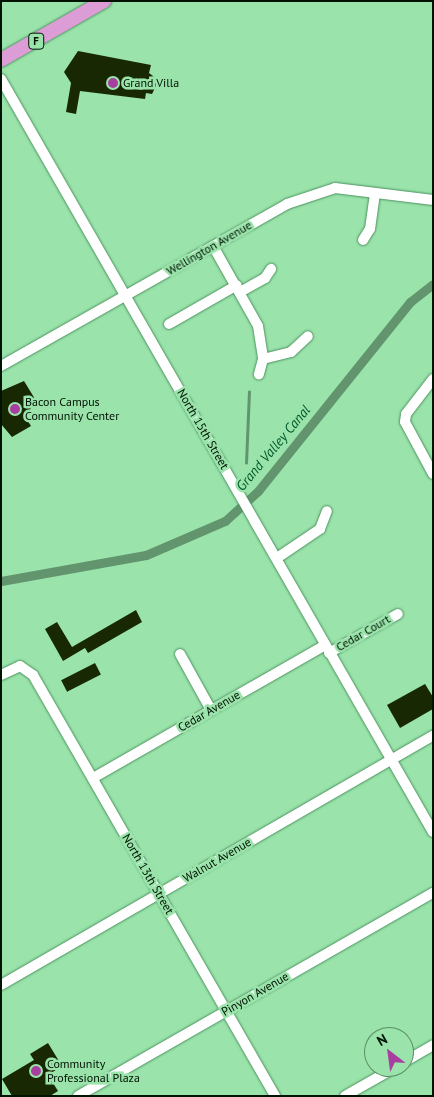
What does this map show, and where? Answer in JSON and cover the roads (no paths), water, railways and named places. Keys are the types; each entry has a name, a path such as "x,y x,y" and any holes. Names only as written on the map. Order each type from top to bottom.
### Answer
{"main road":[{"name":"F","path":"1,60 104,1"}],"street":[{"name":"North 15th Street","path":"1,79 127,295 433,832"},
{"name":"Wellington Avenue","path":"1,366 287,204 322,192 346,188 433,200"},
{"path":"363,240 370,229 375,193"},
{"path":"213,246 239,289 258,326 263,359 259,374"},
{"path":"169,324 265,278 271,269"},
{"path":"263,359 291,352 308,336"},
{"path":"433,379 406,414 405,422 433,474"},
{"path":"277,558 320,529 327,511"},
{"name":"Cedar Court","path":"327,649 398,614"},
{"name":"Cedar Avenue","path":"92,778 211,710 327,649"},
{"path":"180,654 211,710"},
{"name":"North 13th Street","path":"1,674 20,666 33,675 275,1096"},
{"name":"Walnut Avenue","path":"1,985 433,736"},
{"name":"Pinyon Avenue","path":"78,1096 433,893"},
{"path":"414,1056 433,1045"},
{"path":"345,1096 378,1077"}],"waterway":[{"name":"Grand Valley Canal","path":"1,581 146,555 225,521 258,491 410,302 433,284"},
{"path":"246,463 249,392"}],"place":[{"name":"Grand Villa","path":"113,83"},
{"name":"Bacon Campus Community Center","path":"15,409"},
{"name":"Community Professional Plaza","path":"36,1071"}]}
